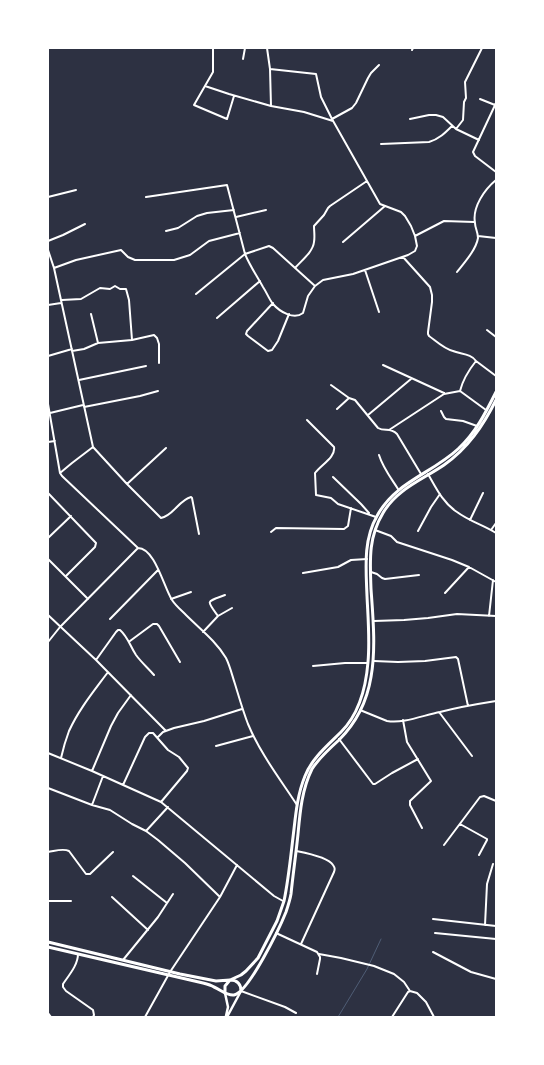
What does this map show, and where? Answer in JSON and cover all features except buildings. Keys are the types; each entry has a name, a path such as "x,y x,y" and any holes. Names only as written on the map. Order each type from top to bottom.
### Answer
{"main road":[{"path":"227,1017 228,1007 225,986 230,980 246,971 258,958 281,911 284,901 301,787 314,760 342,731 355,711 364,686 368,663 369,638 367,559 368,539 376,516 398,489 458,450 477,426 496,392"},
{"path":"227,1017 241,991 258,967 286,912 290,898 301,808 308,779 317,762 350,728 360,710 370,682 373,621 370,556 375,530 383,513 404,489 443,466 468,444 486,419 496,400"},
{"path":"48,942 123,960 213,986 230,995 237,994 241,991"},
{"path":"48,947 169,974 220,981 234,980 239,984 241,991"}],"street":[{"path":"213,48 213,72 194,105 227,119 234,96"},
{"path":"243,59 245,48"},
{"path":"267,48 270,69 271,106"},
{"path":"456,129 463,120 464,102 466,98 466,82 482,48"},
{"path":"205,86 271,106 304,112 333,120 356,104 368,78 379,65"},
{"path":"146,197 227,184 245,254 249,264 273,303 291,316 298,316 304,313 308,296 315,286 323,280 353,274 402,257 417,249 415,236 405,216 397,210 380,204 321,96 316,74 270,69"},
{"path":"480,99 496,104 474,154 496,172"},
{"path":"410,119 429,115 443,117 456,129 479,140"},
{"path":"381,144 429,142 440,137 452,126"},
{"path":"457,272 470,254 478,236 474,222 475,212 480,200 492,183 496,180"},
{"path":"295,268 311,250 315,241 314,226 328,208 367,181"},
{"path":"48,197 76,190"},
{"path":"343,242 385,206"},
{"path":"166,231 178,228 197,216 207,213 234,210"},
{"path":"236,218 266,210"},
{"path":"415,236 444,221 474,222"},
{"path":"48,241 85,224"},
{"path":"54,268 76,260 120,250 128,257 135,260 174,260 190,255 209,241 240,233"},
{"path":"478,236 496,238"},
{"path":"196,294 245,254 267,247 271,247 315,286"},
{"path":"48,250 62,302 83,406 93,447 161,518 167,516 187,498 191,497 199,534"},
{"path":"402,257 430,287 432,295 428,332 429,336 451,351 474,358 496,376"},
{"path":"365,270 379,312"},
{"path":"216,318 260,281"},
{"path":"48,305 81,299 100,288 110,289 115,286 120,289 126,289 129,300 132,340"},
{"path":"273,303 246,334 268,351 272,350 278,341 288,314"},
{"path":"91,314 98,343"},
{"path":"487,330 496,338"},
{"path":"48,356 72,350 84,349 98,343 132,340 154,335 159,344 159,364"},
{"path":"460,391 466,374 476,361"},
{"path":"383,365 444,394"},
{"path":"78,380 146,366"},
{"path":"368,415 412,378"},
{"path":"331,385 350,398 356,400 379,429 389,430 397,434 421,474"},
{"path":"49,415 83,406 140,396 158,391"},
{"path":"389,430 444,394 460,391 486,410"},
{"path":"337,409 350,398"},
{"path":"48,404 60,473 63,478 138,548 149,553 171,599 220,650 232,672 242,709 253,736 297,806"},
{"path":"441,411 446,419 463,421 477,426"},
{"path":"307,420 335,449 328,460 315,473 316,496 331,498 338,504 376,516"},
{"path":"48,442 55,441"},
{"path":"60,473 93,447"},
{"path":"127,484 166,448"},
{"path":"379,455 384,467 398,489"},
{"path":"428,474 440,494 456,512 496,533"},
{"path":"333,477 370,514"},
{"path":"48,493 96,543 95,547 66,576"},
{"path":"470,520 483,493"},
{"path":"418,531 440,494"},
{"path":"271,532 276,528 344,529 348,526 351,508"},
{"path":"48,538 71,516"},
{"path":"491,530 496,523"},
{"path":"375,530 391,536 397,542 469,567 495,581 489,616"},
{"path":"48,642 60,627 138,548"},
{"path":"48,559 88,599"},
{"path":"303,573 338,567 351,560 367,559"},
{"path":"444,593 469,567"},
{"path":"110,619 158,570"},
{"path":"371,572 377,574 385,580 419,575"},
{"path":"171,599 191,592"},
{"path":"218,616 209,605 211,600 224,595"},
{"path":"203,632 218,616 232,608"},
{"path":"373,621 404,620 457,614 496,616"},
{"path":"48,615 96,660 166,731"},
{"path":"130,641 153,624 157,624 180,662"},
{"path":"96,660 118,630 122,631 130,641 136,655 154,675"},
{"path":"372,661 425,661 456,657 458,659 468,706"},
{"path":"313,666 345,663 368,663"},
{"path":"61,758 70,730 82,706 108,672"},
{"path":"92,771 111,726 131,695"},
{"path":"360,710 387,721 403,720 496,701"},
{"path":"158,737 166,731 174,728 204,721 242,709"},
{"path":"440,712 472,756"},
{"path":"403,720 406,738 431,780 410,801 410,805 422,828"},
{"path":"124,785 146,735 151,732 158,737 168,750 179,757 188,768 161,802"},
{"path":"216,746 253,736"},
{"path":"339,739 373,784 418,759"},
{"path":"48,753 124,785 168,806 274,896 284,901"},
{"path":"92,805 103,776"},
{"path":"48,788 92,805 110,810 146,831 158,840 220,897"},
{"path":"444,845 482,796 496,800"},
{"path":"146,831 168,806"},
{"path":"460,824 487,839 479,855"},
{"path":"48,852 63,849 67,850 88,875 113,852"},
{"path":"296,851 326,860 335,868 300,944"},
{"path":"485,925 487,884 493,864"},
{"path":"145,1017 169,974 220,897 237,865"},
{"path":"133,876 167,902"},
{"path":"123,960 158,917 173,894"},
{"path":"112,897 148,930"},
{"path":"48,901 71,901"},
{"path":"433,919 496,926"},
{"path":"276,932 314,950 319,954 348,959 374,966 394,974 404,982 410,991 417,993 426,1002 434,1017"},
{"path":"435,933 496,939"},
{"path":"433,952 471,972 496,979"},
{"path":"78,954 75,966 63,986 66,991 93,1010 93,1017"},
{"path":"317,974 320,959 319,954"},
{"path":"241,991 296,1013"},
{"path":"392,1017 405,996 410,991"},
{"path":"48,1013 51,1017"}],"waterway":[{"path":"338,1017 367,969 381,939"}]}
